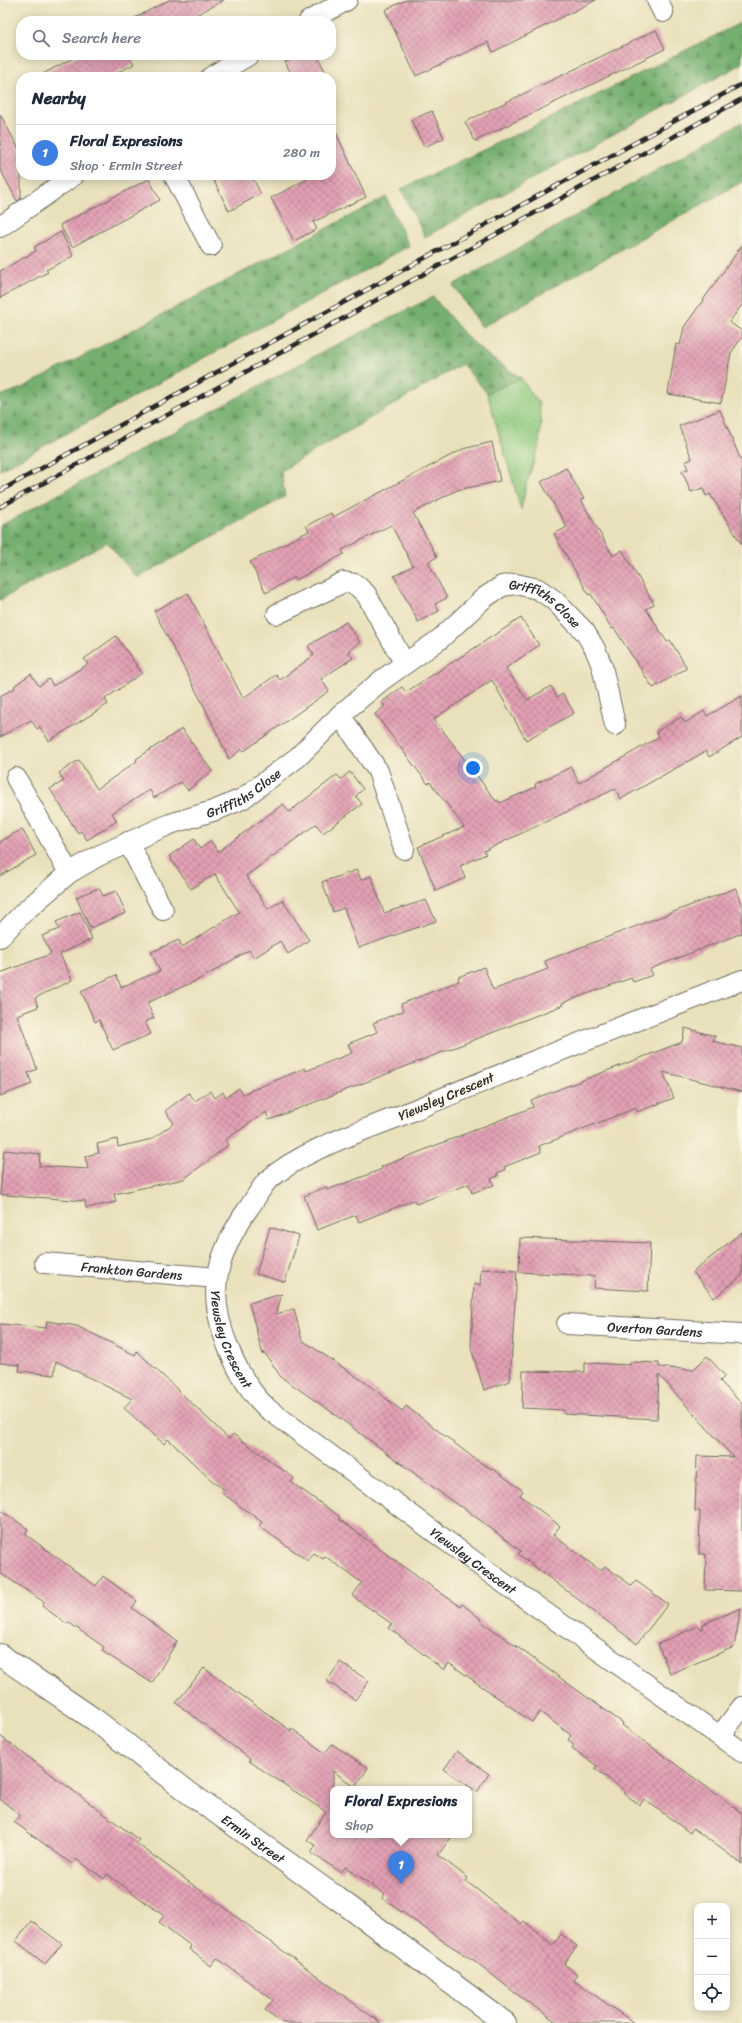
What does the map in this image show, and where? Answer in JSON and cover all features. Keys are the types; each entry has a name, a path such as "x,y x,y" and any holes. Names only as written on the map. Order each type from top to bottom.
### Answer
{"street":[{"path":"318,16 347,0"},
{"path":"219,72 240,60"},
{"path":"0,227 67,180"},
{"path":"177,180 211,246"},
{"path":"277,614 344,582 355,584 366,594 405,664"},
{"name":"Griffiths Close","path":"0,937 41,896 69,873 128,842 170,824 216,810 242,799 298,757 340,715 382,680 440,638 484,598 502,586 516,584 538,589 554,600 585,632 591,641 602,666 615,725"},
{"path":"340,715 378,771 388,796 404,849"},
{"path":"16,778 69,873"},
{"path":"128,842 164,910"},
{"name":"Yiewsley Crescent","path":"742,980 495,1076 325,1146 295,1162 267,1181 242,1217 223,1257 218,1278 217,1299 231,1354 238,1372 247,1386 268,1409 498,1579 742,1752"},
{"name":"Frankton Gardens","path":"45,1263 218,1278"},
{"name":"Overton Gardens","path":"567,1324 742,1334"},
{"name":"Ermin Street","path":"0,1656 95,1720 189,1793 356,1912 505,2023"},
{"path":"720,1736 742,1707"}],"green space":[{"path":"742,22 742,64 425,237 401,189 559,114"},
{"path":"742,122 742,182 482,327 453,285"},
{"path":"386,197 409,246 0,470 0,396 24,387"},
{"path":"433,297 468,338 490,357 521,378 487,393 462,364 281,471 285,497 137,578 107,542 0,600 0,526 322,352"},
{"path":"521,378 539,404 541,419 539,446 526,485 521,510 487,393"}],"building":[{"path":"169,0 224,0 194,16 139,16"},
{"path":"406,0 596,0 493,52 488,42 416,76 385,10"},
{"path":"656,30 665,49 475,141 465,122"},
{"path":"69,60 132,60 134,64 119,72 47,72"},
{"path":"289,60 320,60 326,72 290,72 285,62"},
{"path":"432,111 444,138 424,147 411,120"},
{"path":"0,114 16,144 16,180 21,180 21,198 17,201 0,169"},
{"path":"336,133 366,197 313,222 317,229 294,241 271,198 305,180 336,180"},
{"path":"147,180 150,180 160,200 72,247 60,225"},
{"path":"214,180 254,180 261,194 229,211"},
{"path":"61,232 73,256 46,270 48,272 0,298 0,271 36,251 34,247"},
{"path":"742,245 742,305 729,322 742,331 742,337 731,353 721,403 668,394 676,344 680,345 684,327"},
{"path":"720,410 742,463 742,545 710,494 706,496 703,488 691,492 682,471 688,469 685,462 692,459 679,426"},
{"path":"492,442 500,481 457,490 413,513 437,557 428,562 447,598 435,604 439,611 418,622 394,576 413,566 391,525 342,550 344,554 296,580 294,577 266,593 250,562 309,531 306,526 331,513 333,517 463,449"},
{"path":"566,468 584,499 581,500 613,556 622,550 654,604 646,609 667,642 670,640 687,668 653,688 614,628 612,629 591,594 589,595 554,534 567,527 541,482"},
{"path":"188,593 243,698 276,675 280,680 314,655 308,646 346,622 360,642 348,651 353,658 321,679 329,691 244,751 242,749 229,759 206,710 154,611"},
{"path":"521,618 539,645 506,668 527,700 551,686 557,697 563,694 574,713 526,740 492,680 434,719 496,801 498,800 500,803 536,787 535,784 571,767 579,783 659,737 656,732 681,717 685,723 704,711 707,716 742,696 742,737 709,757 706,751 621,799 615,789 484,851 486,854 460,866 465,878 436,891 418,847 464,827 430,782 428,784 375,714 385,706 382,702 402,687 406,692"},
{"path":"116,636 142,673 105,699 108,704 49,741 40,727 37,729 31,720 0,737 0,696 15,688 14,686 31,674 39,686 49,679 53,686 88,664 84,659"},
{"path":"182,729 212,771 188,790 181,782 154,798 150,790 112,813 117,821 87,840 81,831 78,833 50,789 64,781 59,773 79,760 97,789 137,761 136,759"},
{"path":"350,772 363,789 356,796 362,804 323,833 316,824 246,876 268,909 282,900 309,940 288,954 280,941 254,958 249,950 204,977 147,1003 154,1018 145,1022 151,1034 113,1050 99,1020 95,1022 81,991 116,975 121,987 160,971 151,952 179,940 182,947 239,912 215,874 191,889 169,856 194,839 200,849 211,841 218,852 283,804 289,812 337,775 341,779"},
{"path":"22,829 36,855 0,876 0,842"},
{"path":"357,870 361,880 371,876 384,913 426,900 436,921 358,948 344,908 333,912 322,882"},
{"path":"99,888 103,896 116,891 126,913 90,928 76,897"},
{"path":"736,888 742,903 742,933 650,969 653,975 633,982 631,978 562,1003 563,1005 269,1120 266,1112 225,1140 228,1145 184,1179 114,1194 116,1202 86,1208 85,1201 0,1194 4,1150 40,1154 39,1166 88,1169 85,1156 99,1153 97,1144 117,1139 118,1147 152,1139 174,1123 165,1111 189,1093 195,1101 210,1091 215,1098 223,1092 226,1097 239,1088 243,1094 305,1068 306,1071 352,1053 348,1044 377,1032 373,1023 403,1011 401,1004 459,981 458,977 484,967 493,990 548,969 545,961"},
{"path":"80,912 92,939 60,954 72,980 35,998 38,1007 17,1015 37,1069 28,1073 32,1084 0,1096 0,973 51,954 42,936 59,929 56,922"},
{"path":"685,1028 715,1036 713,1041 742,1048 742,1092 663,1072 674,1098 637,1112 636,1108 539,1146 541,1152 504,1167 505,1170 497,1173 498,1176 491,1179 494,1185 472,1193 469,1184 416,1204 414,1200 359,1222 356,1215 317,1230 304,1196 326,1187 327,1190 382,1169 381,1167 533,1107 531,1100 682,1042"},
{"path":"270,1227 299,1236 285,1282 256,1274"},
{"path":"742,1232 742,1276 714,1298 693,1272"},
{"path":"520,1238 650,1243 648,1291 594,1288 595,1276 519,1272"},
{"path":"481,1269 517,1271 510,1381 484,1390 471,1348 474,1284 480,1285"},
{"path":"282,1294 276,1314 294,1309 302,1340 366,1383 402,1411 406,1406 479,1462 496,1471 523,1491 520,1495 560,1526 553,1535 601,1571 605,1566 632,1586 636,1581 668,1604 637,1644 518,1554 521,1551 461,1506 460,1507 326,1408 281,1377 264,1352 263,1355 249,1303"},
{"path":"47,1321 77,1326 135,1355 137,1351 229,1439 233,1434 294,1478 291,1482 340,1517 339,1519 419,1578 460,1606 462,1604 482,1620 481,1621 623,1723 622,1725 742,1813 742,1864 693,1828 690,1833 644,1799 640,1805 623,1793 625,1791 595,1768 597,1766 572,1748 574,1744 568,1740 571,1735 540,1712 532,1722 449,1663 444,1670 389,1628 392,1624 352,1596 362,1583 325,1556 323,1559 314,1553 308,1561 259,1526 262,1522 222,1493 225,1490 211,1480 168,1439 164,1444 124,1408 132,1399 56,1361 54,1375 19,1371 20,1365 0,1363 0,1324 46,1328"},
{"path":"707,1356 725,1376 720,1381 742,1404 742,1591 705,1590 706,1554 699,1554 700,1511 695,1511 697,1456 733,1457 659,1375 657,1419 564,1414 564,1410 522,1408 523,1371 585,1372 585,1363 630,1365 630,1362 659,1363 659,1367 693,1370"},
{"path":"0,1510 28,1529 25,1534 96,1586 103,1576 137,1601 132,1608 177,1641 152,1683 102,1651 104,1647 68,1622 67,1624 42,1606 44,1602 0,1573"},
{"path":"741,1608 734,1647 670,1674 658,1644 698,1626 703,1630 703,1624"},
{"path":"340,1662 369,1681 355,1700 327,1681"},
{"path":"204,1668 291,1731 291,1728 325,1753 332,1744 368,1768 356,1786 333,1771 333,1786 330,1786 330,1838 451,1838 438,1855 468,1878 466,1881 521,1924 524,1921 553,1945 561,1934 577,1946 564,1964 577,1974 573,1980 634,2023 558,2023 515,1993 475,1961 443,1941 382,1898 385,1894 345,1867 341,1872 311,1853 316,1846 307,1840 326,1812 249,1761 250,1759 176,1703"},
{"path":"0,1736 139,1840 136,1843 381,2023 283,2023 265,2010 273,2000 217,1958 211,1966 189,1949 191,1946 159,1922 164,1916 107,1874 104,1879 76,1859 72,1864 14,1822 20,1815 0,1799"},
{"path":"457,1751 489,1774 477,1792 472,1789 472,1786 468,1786 444,1769"},
{"path":"31,1921 62,1944 45,1964 16,1941"}],"railway":[{"path":"0,491 742,84"},
{"path":"0,507 742,99"}],"place":[{"name":"Floral Expresions","path":"401,1884"}]}
